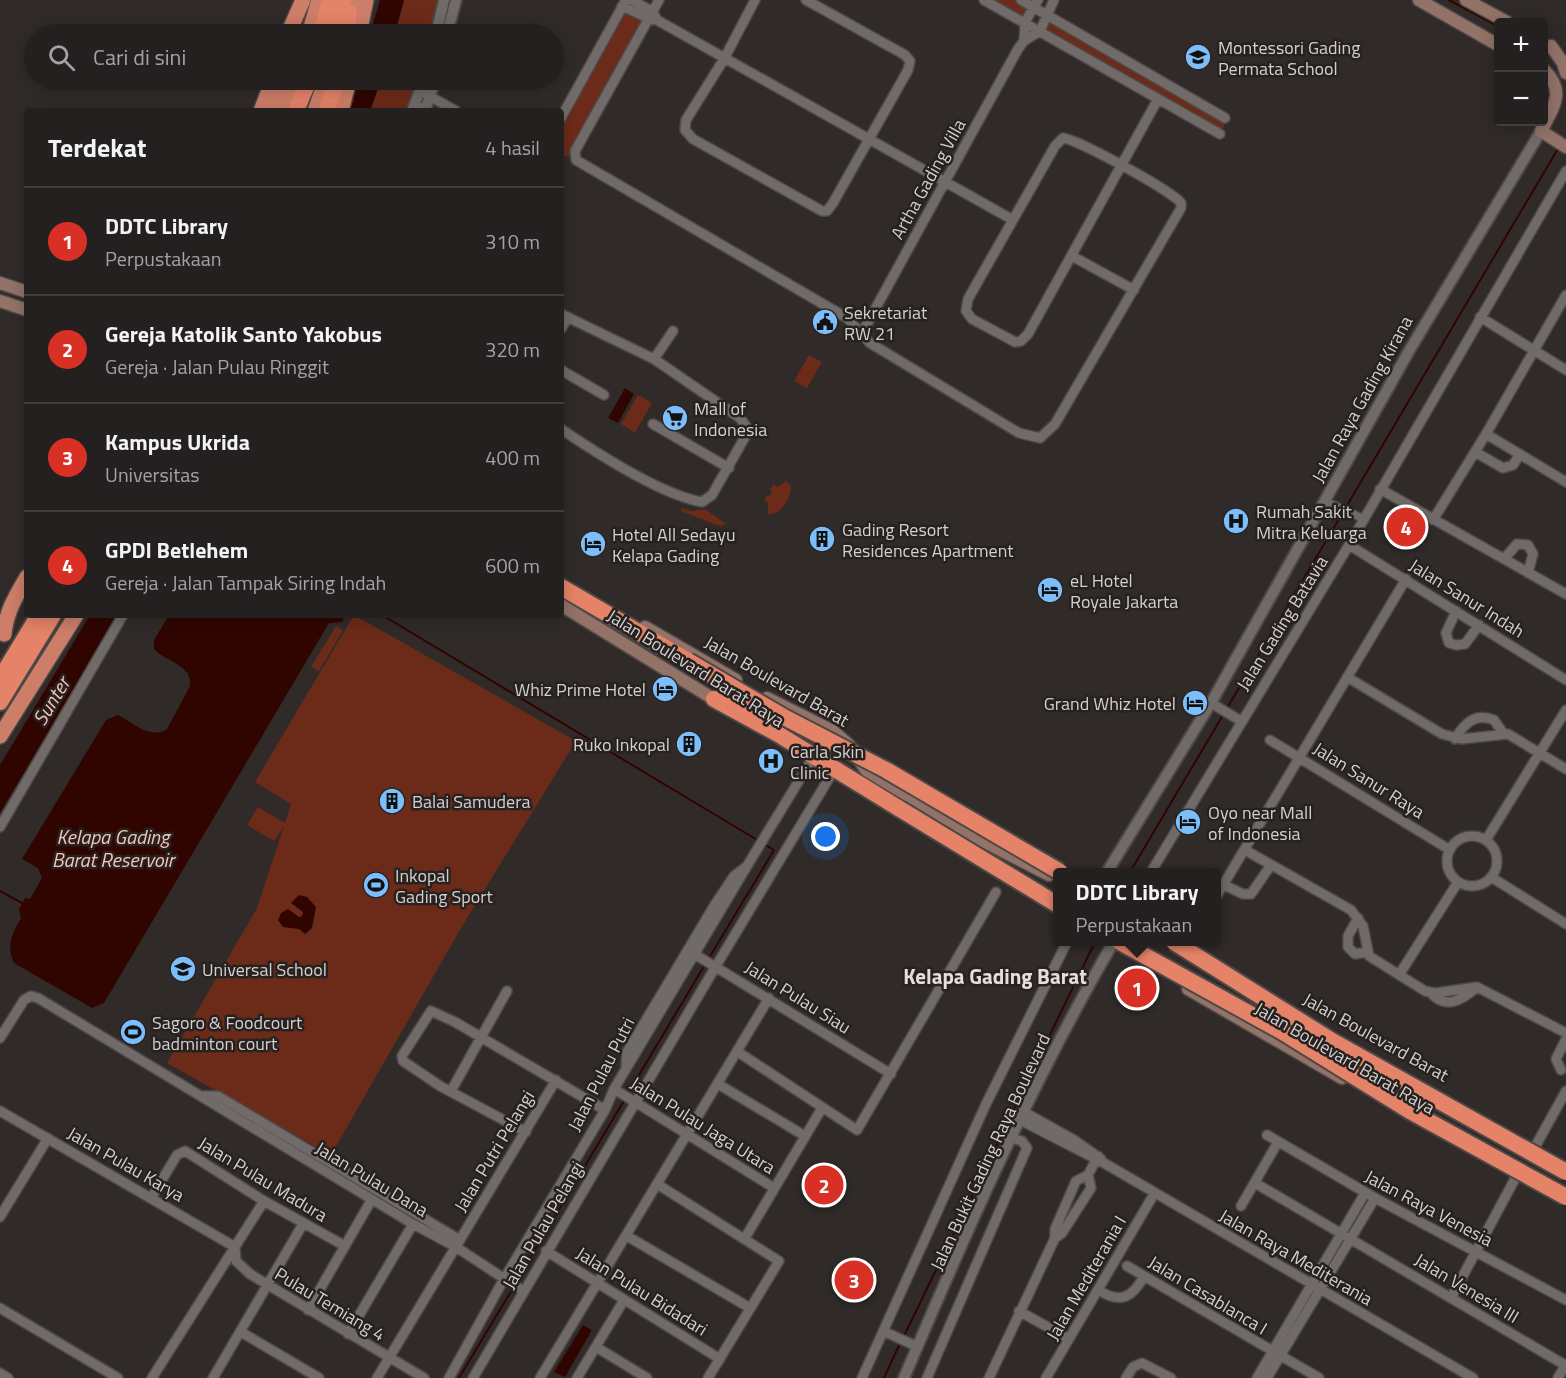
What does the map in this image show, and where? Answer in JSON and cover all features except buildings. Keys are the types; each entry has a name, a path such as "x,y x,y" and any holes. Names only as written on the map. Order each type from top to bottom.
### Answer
{"highway":[{"path":"292,24 303,0"},
{"path":"303,24 311,0"},
{"path":"312,24 319,0"},
{"path":"318,24 324,0"},
{"path":"324,24 330,0"},
{"path":"356,24 366,0"},
{"path":"348,4 351,24"},
{"path":"338,24 348,4"},
{"path":"274,90 276,108"},
{"path":"277,108 281,90"},
{"path":"278,108 290,90"},
{"path":"297,108 305,90"},
{"path":"308,108 315,90"},
{"path":"316,108 322,90"},
{"path":"327,108 333,90"},
{"path":"342,108 346,90"},
{"path":"2,638 12,602 24,582"},
{"path":"564,589 782,716 886,770 1053,869"},
{"path":"2,638 24,606"},
{"path":"0,663 24,606"},
{"path":"0,679 37,618"},
{"path":"0,702 51,618"},
{"path":"11,718 19,694 63,618"},
{"path":"0,736 74,618"},
{"path":"714,699 778,734 1053,902"},
{"path":"1123,946 1281,1030 1410,1111 1566,1198"},
{"path":"1185,946 1332,1041 1566,1172"}],"main road":[{"path":"1419,0 1494,43"},
{"path":"1466,0 1500,18"},
{"path":"1554,50 1566,73"},
{"name":"Jalan Raya Gading Kirana","path":"1541,131 1559,98 1560,89 1555,79 1546,72"},
{"path":"1541,131 1566,147"},
{"path":"0,283 24,291"},
{"path":"0,301 24,309"},
{"name":"Jalan Boulevard Barat","path":"564,581 772,701 833,731 849,745 866,770 983,842 1053,877"},
{"name":"Jalan Boulevard Barat Raya","path":"564,607 714,699 831,775 1053,908"},
{"path":"1021,890 1030,875 1030,864"},
{"name":"Jalan Boulevard Barat Raya","path":"1122,946 1460,1145 1566,1198"},
{"name":"Jalan Boulevard Barat","path":"1185,946 1566,1163"},
{"path":"1436,1131 1454,1125 1459,1114 1457,1103"},
{"path":"1460,1145 1460,1133 1466,1121 1477,1114"}],"street":[{"path":"438,24 444,0"},
{"path":"450,24 456,0"},
{"path":"632,0 653,17"},
{"path":"659,0 653,17 575,151 574,157 846,318 870,343 1019,433 1040,438 1054,424 1181,208 1181,202 1172,194 1122,166 1075,140 1063,138 1055,146 968,299 966,311 972,319 1010,340 1021,341 1028,334 1122,166 1158,99"},
{"path":"755,0 724,59 684,125 688,135 818,211 830,208 908,70 910,61 905,55 806,0"},
{"path":"984,0 1220,134"},
{"path":"1021,0 1036,4 1048,15 1225,118"},
{"path":"1040,31 1054,0"},
{"path":"564,113 624,3 653,17 1013,220"},
{"path":"1025,22 1036,4"},
{"name":"Artha Gading Villa","path":"862,333 1024,41 1025,22"},
{"name":"Artha Gading Villa","path":"1024,41 1040,31"},
{"path":"425,90 425,94"},
{"path":"414,108 428,90"},
{"path":"425,94 451,108"},
{"name":"Jalan Raya Gading Kirana","path":"1110,868 1330,503 1409,351 1541,131"},
{"name":"Jalan Gading Batavia","path":"1154,868 1238,719 1349,544 1361,517 1380,489 1566,171"},
{"path":"1072,256 1134,290"},
{"path":"1433,520 1486,434 1566,295"},
{"path":"564,316 654,359 716,400 748,426 748,434 712,495 705,501 698,501 614,463 564,431"},
{"path":"1480,317 1566,369"},
{"path":"654,359 674,331"},
{"path":"564,372 604,395"},
{"path":"653,424 729,468"},
{"path":"1486,434 1566,482"},
{"path":"1475,452 1503,468 1513,465 1520,454"},
{"path":"1380,489 1566,594"},
{"path":"1330,503 1361,517"},
{"name":"Jalan Sanur Indah","path":"1349,544 1566,680"},
{"path":"1504,559 1517,544 1528,545 1533,554 1528,573"},
{"path":"1221,890 1406,579"},
{"path":"1456,611 1446,633 1449,643 1456,645 1468,642 1479,625"},
{"path":"0,827 121,618"},
{"path":"1347,677 1433,730 1455,739 1503,733 1514,736 1566,769"},
{"path":"1211,702 1238,719"},
{"path":"1486,840 1566,710"},
{"path":"1455,739 1465,724 1478,718 1494,720 1503,733"},
{"name":"Jalan Sanur Raya","path":"1270,740 1449,850"},
{"name":"Jalan Pulau Putri","path":"449,1378 616,1090 626,1068 627,1052 648,1025 693,954 734,876 747,866 810,762"},
{"name":"Jalan Pulau Pelangi","path":"473,1378 520,1290 546,1251 831,775"},
{"path":"1466,837 1486,840 1497,858 1491,877 1479,885 1464,885 1458,882 1447,864 1449,850 1466,837"},
{"path":"1245,850 1352,910 1359,918 1372,959 1399,975 1431,993 1477,987 1566,1033"},
{"path":"1224,885 1244,894 1251,894 1271,865"},
{"path":"1491,877 1566,924"},
{"path":"1399,975 1458,882"},
{"path":"738,1052 858,1130 996,892"},
{"path":"1359,918 1348,936 1348,947 1355,954 1368,952"},
{"path":"862,1378 886,1333 991,1095 1065,946"},
{"name":"Jalan Bukit Gading Raya Boulevard","path":"907,1377 914,1345 1011,1138 1070,1020 1113,946"},
{"name":"Jalan Pulau Siau","path":"693,954 716,964 891,1074"},
{"path":"451,1091 507,991"},
{"name":"Jalan Pulau Dana","path":"1,1035 24,1000 35,997 204,1096 413,1224 458,1243"},
{"path":"545,1376 598,1283 769,998"},
{"path":"526,1132 451,1091 403,1061 402,1056 426,1016 434,1010 605,1110"},
{"path":"1561,1070 1556,1059 1566,1039"},
{"name":"Jalan Putri Pelangi","path":"377,1378 556,1080"},
{"path":"718,1084 805,1136"},
{"name":"Jalan Pulau Jaga Utara","path":"616,1090 774,1188"},
{"path":"1535,1147 1566,1091"},
{"name":"Jalan Pulau Dana","path":"204,1096 218,1096 458,1243 520,1290"},
{"path":"745,1238 822,1108"},
{"name":"Jalan Pulau Karya","path":"0,1111 235,1247"},
{"name":"Jalan Raya Mediterania","path":"1022,1116 1063,1138 1311,1286 1473,1378"},
{"name":"Jalan Raya Venesia","path":"1268,1135 1365,1193 1566,1300"},
{"path":"0,1216 48,1138"},
{"path":"927,1378 1027,1148 1023,1141 1011,1138"},
{"path":"1241,1206 1278,1142"},
{"name":"Jalan Pulau Madura","path":"151,1198 177,1155 185,1150 264,1201 345,1246"},
{"path":"989,1378 1055,1238 1055,1229 1076,1181 1088,1175 1099,1160"},
{"path":"1055,1238 1062,1233 1091,1188 1088,1175"},
{"path":"1451,1298 1517,1175"},
{"name":"Jalan Venesia III","path":"1255,1183 1566,1365"},
{"path":"657,1184 779,1261 708,1378"},
{"path":"1268,1378 1276,1355 1311,1286 1365,1193"},
{"name":"Jalan Mediterania I","path":"1046,1378 1154,1194"},
{"path":"1257,1378 1276,1355 1320,1291 1375,1198"},
{"path":"308,1310 372,1199"},
{"path":"152,1378 264,1201"},
{"path":"215,1377 303,1224"},
{"path":"348,1334 413,1224"},
{"path":"627,1236 750,1308"},
{"name":"Pulau Temiang 4","path":"235,1247 236,1261 240,1266 308,1310 424,1378"},
{"name":"Jalan Pulau Bidadari","path":"546,1251 720,1359"},
{"name":"Jalan Casablanca I","path":"1126,1266 1319,1378"},
{"path":"1100,1291 1115,1299 1127,1298 1134,1292 1144,1276"},
{"path":"577,1378 624,1300"},
{"path":"0,1308 118,1378"},
{"path":"1019,1311 1069,1339"},
{"path":"241,1332 319,1378"},
{"path":"886,1333 914,1345"},
{"path":"596,1347 647,1378"},
{"path":"1126,1378 1133,1367 1142,1363 1171,1378"},
{"path":"1558,1378 1566,1365"},
{"path":"0,1373 8,1378"}],"shaded area":[{"path":"404,0 444,0 438,24 398,24"},
{"path":"982,0 1021,0 1034,7 1025,24"},
{"path":"622,6 648,21 575,157 564,156 564,112"},
{"path":"1048,15 1229,116 1220,134 1040,31"},
{"path":"377,90 420,90 413,108 371,108"},
{"path":"809,355 822,362 807,388 794,381"},
{"path":"638,395 652,403 635,433 621,424"},
{"path":"786,481 791,486 787,501 777,512 768,514 766,495 770,496 772,492 770,489 774,484 777,487"},
{"path":"682,508 691,511 705,509 726,524 720,526 681,511"},
{"name":"Inkopal Gading Sport","path":"352,618 359,618 576,741 461,928 331,1155 167,1063 257,908 284,826 274,841 247,825 258,807 285,823 291,804 255,782"},
{"path":"336,626 343,630 319,671 311,667"}],"water":[{"path":"380,0 404,0 398,24 373,24"},
{"path":"354,90 377,90 371,108 350,108"},
{"path":"625,388 634,394 618,423 608,418"},
{"name":"Sunter","path":"88,618 116,618 0,813 0,765"},
{"name":"Kelapa Gading Barat Reservoir","path":"167,618 344,618 343,622 329,623 104,1003 92,1008 14,963 10,945 21,918 19,909 25,898 30,899 42,878 38,868 22,859 106,720 118,715 148,732 155,733 167,729 190,686 190,679 183,668 154,649 154,640"},
{"path":"299,895 307,897 316,907 312,928 305,934 299,929 283,927 278,920 281,913 288,909 299,917 302,916 303,912 291,903"},
{"path":"583,1325 592,1330 565,1377 554,1372"}],"waterway":[{"path":"1449,0 1494,24"},
{"path":"1226,710 1559,147"},
{"path":"387,618 759,841"},
{"path":"1132,868 1223,715"},
{"path":"709,958 774,850 764,844"},
{"path":"0,891 22,903"},
{"path":"904,1336 1093,946"},
{"path":"627,1095 706,963"},
{"path":"515,1283 625,1099"},
{"path":"459,1378 513,1288"},
{"path":"884,1378 901,1341"}],"place":[{"name":"Montessori Gading Permata School","path":"1198,57"},
{"name":"Sekretariat RW 21","path":"825,322"},
{"name":"Mall of Indonesia","path":"675,418"},
{"name":"Rumah Sakit Mitra Keluarga","path":"1236,521"},
{"name":"GPDI Betlehem","path":"1406,527"},
{"name":"Gading Resort Residences Apartment","path":"822,539"},
{"name":"Hotel All Sedayu Kelapa Gading","path":"593,544"},
{"name":"eL Hotel Royale Jakarta","path":"1050,590"},
{"name":"Whiz Prime Hotel","path":"665,689"},
{"name":"Grand Whiz Hotel","path":"1195,703"},
{"name":"Ruko Inkopal","path":"689,744"},
{"name":"Carla Skin Clinic","path":"771,761"},
{"name":"Balai Samudera","path":"392,801"},
{"name":"Oyo near Mall of Indonesia","path":"1188,822"},
{"name":"Inkopal Gading Sport","path":"376,885"},
{"name":"Universal School","path":"183,969"},
{"name":"DDTC Library","path":"1137,988"},
{"name":"Sagoro & Foodcourt badminton court","path":"133,1032"},
{"name":"Gereja Katolik Santo Yakobus","path":"824,1185"},
{"name":"Kampus Ukrida","path":"854,1280"}],"district":[{"name":"Kelapa Gading Barat","path":"995,976"}]}
